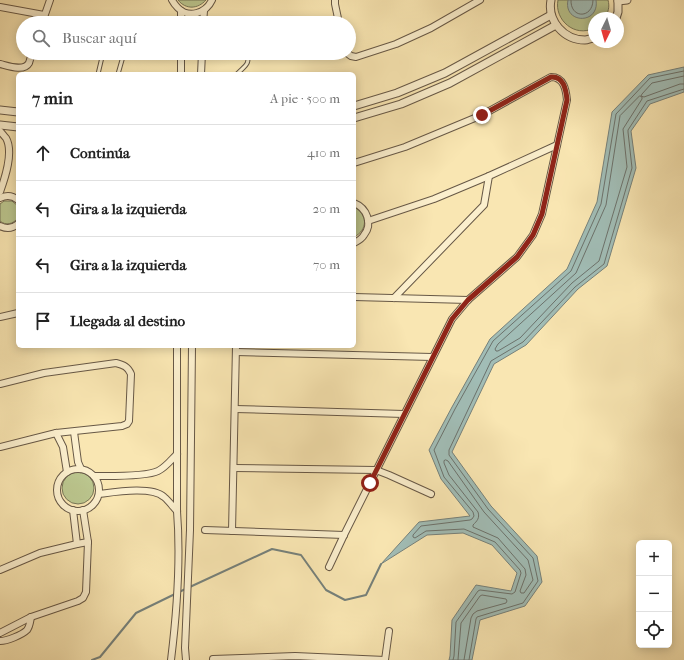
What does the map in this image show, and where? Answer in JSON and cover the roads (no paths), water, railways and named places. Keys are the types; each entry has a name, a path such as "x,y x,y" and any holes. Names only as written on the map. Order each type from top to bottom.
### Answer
{"street":[{"path":"0,7 44,16 50,0"},
{"path":"172,0 180,11 188,14 196,14 204,11 210,6 212,0"},
{"path":"335,0 334,4 337,16"},
{"path":"356,57 396,44 431,28 480,0"},
{"path":"551,0 551,15 556,25 564,33 574,38 588,39"},
{"path":"618,12 618,0 627,0"},
{"path":"180,11 180,16"},
{"path":"204,11 204,16"},
{"path":"356,105 397,93 445,73 551,15"},
{"path":"356,117 401,104 450,83 556,25"},
{"path":"0,64 20,68 26,66 30,60"},
{"path":"181,60 181,72"},
{"path":"201,72 202,60"},
{"path":"329,567 452,319 468,300 517,257 533,235 542,214 567,100 566,88 559,78 551,77 482,115 405,147 356,162"},
{"path":"0,110 16,112"},
{"path":"0,125 16,127"},
{"path":"0,130 7,140 9,153 6,172 0,192"},
{"path":"368,221 434,199 557,145"},
{"path":"394,298 484,205 489,176"},
{"path":"0,198 11,196 16,199"},
{"path":"356,204 363,208 367,214 368,221 368,228 365,234 356,242"},
{"path":"0,226 10,228 16,225"},
{"path":"356,297 468,300"},
{"path":"0,317 16,313"},
{"path":"171,660 177,612 179,567 176,512 177,348"},
{"path":"186,660 186,612 190,530 192,348"},
{"path":"232,531 236,349 432,357"},
{"path":"0,384 44,373 116,363 122,364 128,368 131,374 129,421 127,424 122,426 56,433 0,447"},
{"path":"235,409 404,414"},
{"path":"74,432 78,462 81,469"},
{"path":"56,433 63,447 67,472"},
{"path":"94,476 146,474 156,472 165,467 177,454"},
{"path":"234,468 376,470 431,494"},
{"path":"73,469 81,469 88,471 98,481 99,494 97,500 88,508 73,510 66,507 61,501 57,486 60,479 67,472 73,469"},
{"path":"99,494 143,490 156,492 164,496 176,512"},
{"path":"73,510 77,544"},
{"path":"0,633 31,617 83,598 86,592 88,542 82,510"},
{"path":"205,530 344,535"},
{"path":"0,570 40,553 88,542"},
{"path":"0,641 6,641 27,629 30,625 31,617"},
{"path":"213,658 295,656 385,660 389,631"}],"lane":[{"path":"99,72 102,60"},
{"path":"119,72 122,60"},
{"path":"239,72 246,65 248,60"}],"water":[{"path":"568,0 596,0 596,8 594,12 588,12 588,17 576,17 571,14 568,8"},
{"path":"684,67 684,92 650,104 631,131 636,168 607,266 578,289 526,345 494,364 452,452 491,506 537,556 542,582 525,606 480,620 472,660 449,660 452,620 476,585 511,591 517,573 492,545 463,533 427,535 381,564 419,522 470,516 441,479 429,450 490,339 567,269 597,202 612,112 648,75"}],"waterway":[{"path":"179,592 272,549 301,555 326,590 345,600 366,595 381,564"},
{"path":"92,660 100,657 136,613 175,594"}]}
